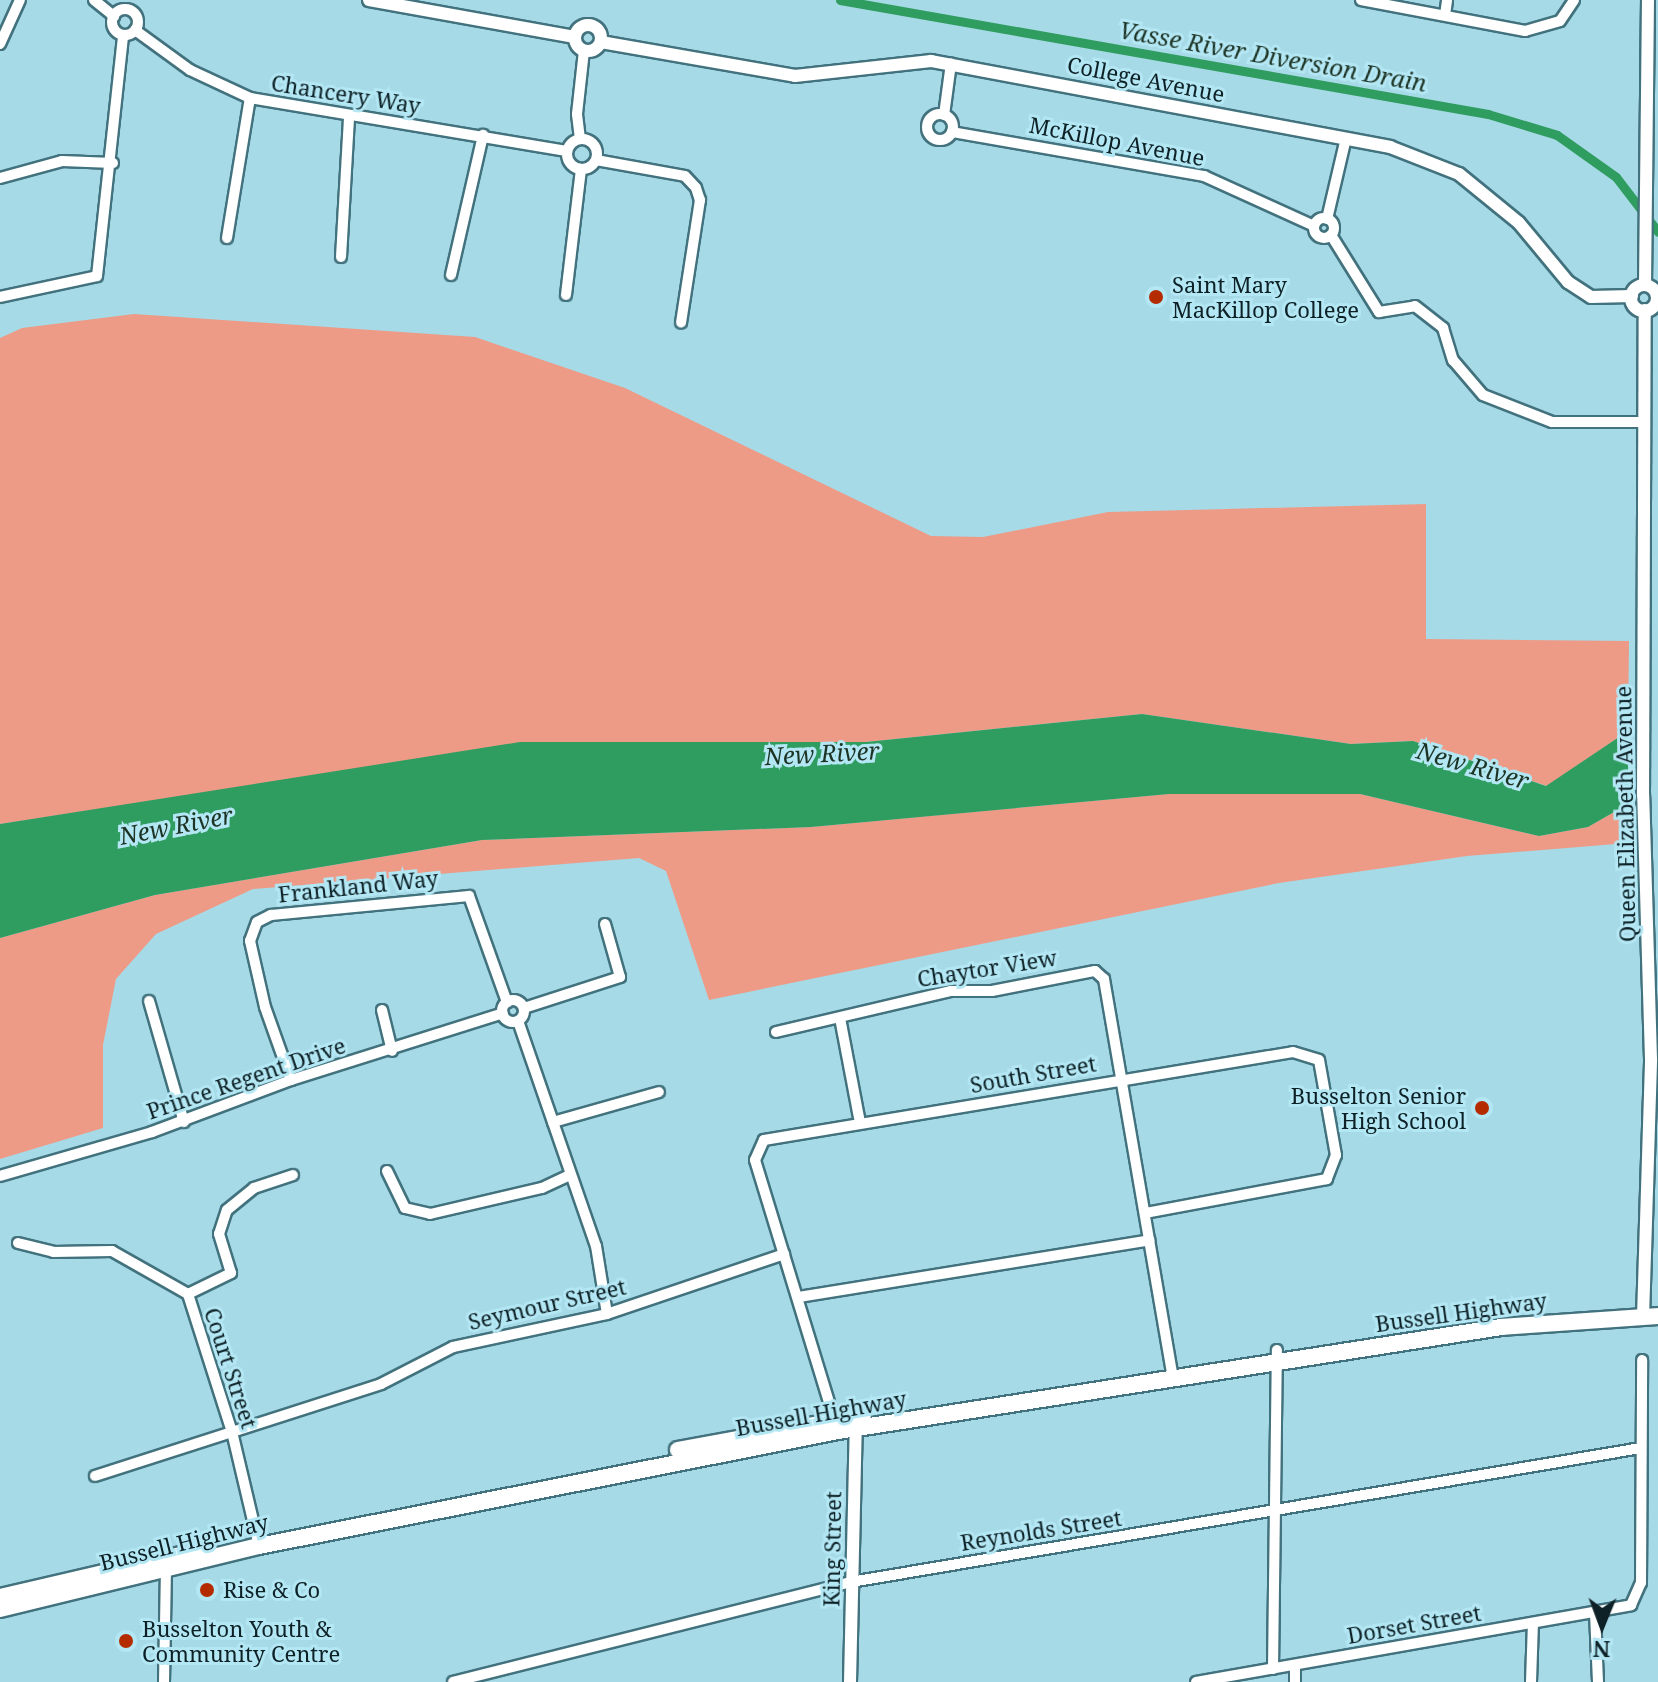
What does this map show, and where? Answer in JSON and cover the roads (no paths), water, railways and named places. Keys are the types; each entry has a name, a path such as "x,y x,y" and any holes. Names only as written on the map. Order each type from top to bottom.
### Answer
{"main road":[{"name":"Bussell Highway","path":"0,1609 258,1541 846,1424 1277,1356 1499,1317 1651,1311"},
{"name":"Bussell Highway","path":"0,1597 166,1564"}],"street":[{"path":"0,44 20,0"},
{"path":"94,0 114,16"},
{"path":"114,16 130,11 137,0"},
{"path":"369,0 575,37 584,51 577,114 580,139"},
{"path":"1361,0 1525,31 1560,21 1574,0"},
{"path":"1445,15 1447,0"},
{"path":"1645,310 1637,308 1632,296 1645,285 1648,248 1646,182 1652,164 1648,0"},
{"path":"123,35 135,30 137,20 130,11"},
{"path":"114,16 113,27 123,35"},
{"name":"College Avenue","path":"575,37 590,25 599,31 601,42 795,76 830,76 898,61 951,63 1346,138 1431,160 1459,174 1519,223 1568,282 1591,297 1632,296"},
{"name":"Chancery Way","path":"135,30 190,70 250,98 349,117 483,135 567,151"},
{"path":"0,297 97,276 113,163 123,35"},
{"path":"584,51 601,42"},
{"path":"951,63 944,115 952,132"},
{"path":"227,238 250,98"},
{"name":"McKillop Avenue","path":"944,115 931,118 927,131 939,141 952,132 1204,176 1314,226 1318,236 1331,235"},
{"path":"341,257 349,117"},
{"path":"451,275 483,135"},
{"path":"1314,226 1327,219 1346,138"},
{"path":"580,139 567,151 569,162 581,169"},
{"path":"580,139 593,144 596,160"},
{"path":"581,169 596,160 685,176 696,188 700,200 681,323"},
{"path":"0,178 62,161 113,163"},
{"path":"566,295 581,169"},
{"path":"1327,219 1333,225 1331,235 1379,312 1415,306 1443,328 1453,360 1483,395 1552,422 1643,422"},
{"name":"Queen Elizabeth Avenue","path":"1645,285 1657,296 1645,310 1643,422 1643,795 1651,1059 1651,1311"},
{"name":"Frankland Way","path":"291,1080 265,1007 250,941 257,922 271,915 469,896 507,1002"},
{"path":"518,1021 524,1008 620,977 605,924"},
{"name":"Chaytor View","path":"776,1032 951,991 992,991 1095,971 1104,979 1173,1372"},
{"path":"524,1008 515,1000 507,1002 503,1013 518,1021 596,1246 607,1314"},
{"path":"149,1001 184,1122"},
{"path":"382,1010 392,1051"},
{"name":"Prince Regent Drive","path":"0,1176 184,1122 291,1080 392,1051 503,1013"},
{"path":"840,1018 860,1123"},
{"name":"South Street","path":"784,1254 756,1149 764,1140 1293,1052 1319,1060 1336,1155 1327,1179 1146,1213"},
{"path":"553,1122 659,1092"},
{"path":"387,1171 405,1208 430,1214 542,1188 570,1175"},
{"name":"Court Street","path":"258,1541 232,1432 188,1294 231,1273 219,1234 227,1210 254,1188 293,1175"},
{"path":"799,1297 1149,1240"},
{"path":"18,1243 53,1252 112,1251 188,1294"},
{"path":"784,1254 846,1424"},
{"name":"Seymour Street","path":"95,1476 381,1384 453,1347 607,1314 784,1254"},
{"path":"1273,1669 1277,1356"},
{"path":"1641,1448 1642,1360"},
{"name":"King Street","path":"846,1424 851,1582 850,1682"},
{"name":"Reynolds Street","path":"453,1682 851,1582 1641,1448"},
{"name":"Dorset Street","path":"1196,1682 1621,1610 1637,1600 1641,1448"},
{"path":"164,1682 166,1564"},
{"path":"1595,1613 1598,1682"},
{"path":"1531,1682 1533,1623"},
{"path":"1295,1666 1295,1682"}],"water":[{"name":"New River","path":"1142,714 1351,744 1413,741 1546,786 1628,731 1628,804 1588,827 1539,836 1360,794 1169,794 811,827 482,840 155,895 0,938 0,824 520,742 866,742"}],"waterway":[{"name":"Vasse River Diversion Drain","path":"840,0 1488,114 1557,135 1616,177 1658,232"}],"place":[{"name":"Saint Mary MacKillop College","path":"1156,297"},
{"name":"Busselton Senior High School","path":"1482,1108"},
{"name":"Rise & Co","path":"207,1590"},
{"name":"Busselton Youth & Community Centre","path":"126,1641"}]}
